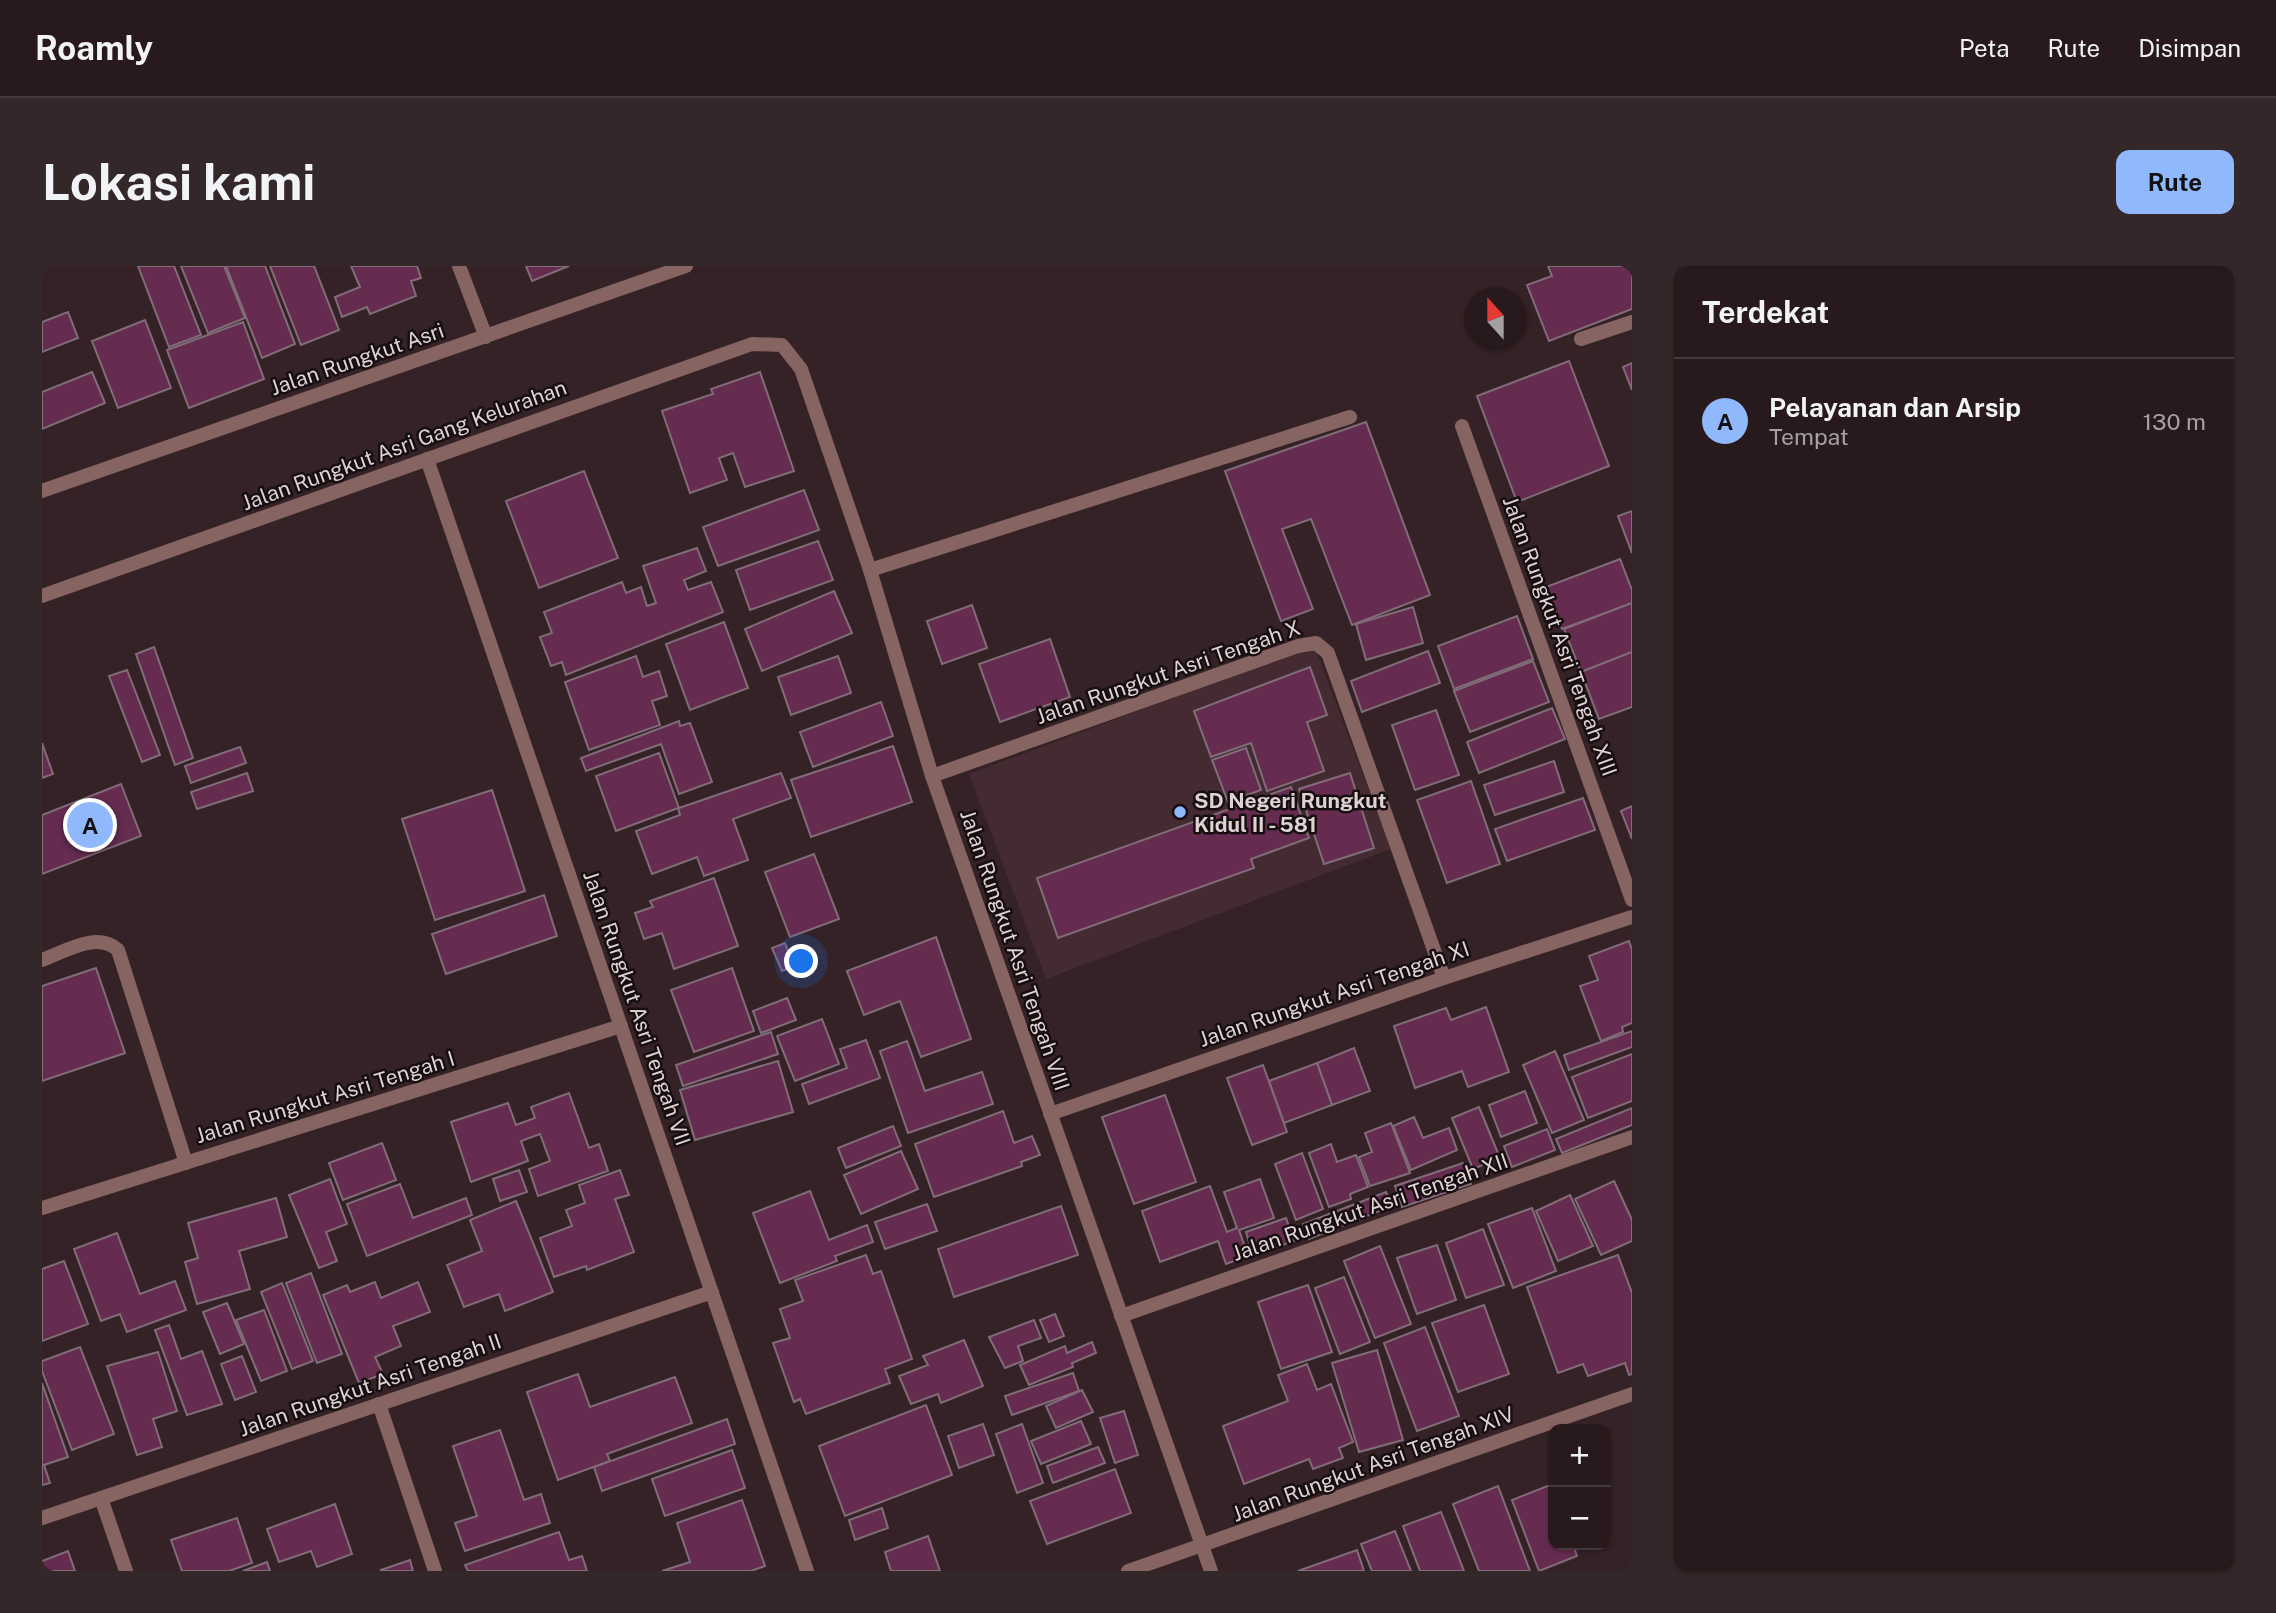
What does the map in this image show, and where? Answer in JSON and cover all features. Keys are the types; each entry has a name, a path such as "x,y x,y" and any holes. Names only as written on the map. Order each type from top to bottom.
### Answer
{"street":[{"path":"459,266 486,337"},
{"name":"Jalan Rungkut Asri","path":"42,491 686,266"},
{"path":"1581,339 1632,322"},
{"name":"Jalan Rungkut Asri Gang Kelurahan","path":"42,596 751,344 782,345"},
{"name":"Jalan Rungkut Asri Tengah VIII","path":"782,345 801,369 870,570 932,776 1211,1571"},
{"path":"870,570 1350,417"},
{"name":"Jalan Rungkut Asri Tengah XIII","path":"1462,426 1632,900"},
{"name":"Jalan Rungkut Asri Tengah VII","path":"427,458 807,1571"},
{"name":"Jalan Rungkut Asri Tengah X","path":"932,776 1298,646 1316,643 1328,653 1444,978"},
{"name":"Jalan Rungkut Asri Tengah XI","path":"1050,1114 1444,978 1632,917"},
{"path":"42,960 97,940 111,944 118,950 186,1163"},
{"name":"Jalan Rungkut Asri Tengah I","path":"42,1208 621,1026"},
{"name":"Jalan Rungkut Asri Tengah XII","path":"1121,1317 1632,1137"},
{"name":"Jalan Rungkut Asri Tengah II","path":"42,1518 712,1292"},
{"name":"Jalan Rungkut Asri Tengah XIV","path":"1128,1571 1632,1394"},
{"path":"379,1404 435,1571"},
{"path":"101,1498 126,1571"}],"shaded area":[{"name":"SD Negeri Rungkut Kidul II - 581","path":"1314,645 1391,849 1046,979 969,774"}],"building":[{"path":"138,266 174,266 201,335 169,347"},
{"path":"181,266 224,266 245,318 208,333"},
{"path":"226,266 265,266 295,344 262,358"},
{"path":"270,266 314,266 339,330 301,345"},
{"path":"351,266 417,266 421,278 411,281 416,296 370,314 367,307 342,317 335,297 360,287"},
{"path":"526,266 569,266 532,281"},
{"path":"1548,266 1632,266 1632,309 1549,341 1527,285 1552,276"},
{"path":"68,312 78,338 42,352 42,322"},
{"path":"145,320 171,388 118,408 92,341"},
{"path":"243,322 264,379 189,408 167,350"},
{"path":"1569,361 1609,466 1517,502 1477,396"},
{"path":"1632,363 1632,390 1623,367"},
{"path":"92,372 105,403 42,429 42,392"},
{"path":"760,372 794,471 745,487 733,453 719,458 727,480 690,493 662,411 713,394 711,389"},
{"path":"1366,422 1430,595 1352,625 1311,519 1282,529 1313,609 1281,621 1225,471"},
{"path":"584,471 618,558 539,588 506,501"},
{"path":"804,490 819,530 718,566 703,527"},
{"path":"1632,511 1632,553 1618,516"},
{"path":"818,541 833,580 750,610 736,570"},
{"path":"697,548 706,571 684,580 688,590 711,582 723,612 566,675 562,662 551,666 540,637 552,633 544,612 622,582 626,593 641,587 647,606 656,603 643,566"},
{"path":"1620,559 1632,590 1632,603 1562,629 1546,587"},
{"path":"834,591 852,633 762,671 745,629"},
{"path":"1632,603 1632,652 1581,672 1564,629"},
{"path":"972,605 987,648 942,664 927,621"},
{"path":"1413,607 1423,643 1366,660 1356,624"},
{"path":"1517,616 1533,659 1454,689 1438,646"},
{"path":"724,622 748,688 690,710 666,644"},
{"path":"1050,639 1070,697 1000,722 979,664"},
{"path":"154,647 193,758 175,765 136,654"},
{"path":"1428,651 1440,683 1362,712 1351,681"},
{"path":"1632,652 1632,707 1599,719 1581,672"},
{"path":"636,656 643,677 659,671 667,696 652,701 660,725 589,750 565,682"},
{"path":"838,656 851,693 791,715 778,677"},
{"path":"1533,661 1549,702 1470,732 1454,691"},
{"path":"1310,667 1327,715 1307,722 1324,771 1267,791 1251,743 1211,757 1194,711"},
{"path":"127,670 160,755 142,762 109,676"},
{"path":"881,702 893,736 813,767 800,732"},
{"path":"1552,708 1565,739 1479,773 1467,742"},
{"path":"1436,710 1459,775 1415,790 1392,725"},
{"path":"679,721 680,726 690,723 712,782 679,794 661,744 586,771 581,758"},
{"path":"42,743 53,774 42,778"},
{"path":"893,746 912,802 811,837 791,780"},
{"path":"240,747 246,763 191,783 185,766"},
{"path":"1246,748 1261,790 1228,802 1212,760"},
{"path":"659,753 679,808 781,773 791,798 733,819 748,860 704,876 697,857 652,874 636,831 680,815 678,808 616,831 596,776"},
{"path":"1554,761 1564,792 1495,815 1484,785"},
{"path":"247,773 253,791 197,809 191,792"},
{"path":"1350,773 1374,848 1324,864 1299,789"},
{"path":"1471,781 1500,864 1447,883 1417,800"},
{"path":"121,784 141,836 42,874 42,815"},
{"path":"1291,787 1309,838 1251,859 1254,868 1058,938 1037,878"},
{"path":"492,790 525,891 435,920 402,819"},
{"path":"1583,798 1595,830 1507,861 1495,829"},
{"path":"1632,806 1632,839 1621,811"},
{"path":"814,854 839,919 790,937 765,872"},
{"path":"714,878 738,946 674,969 662,933 644,939 635,913 653,907 650,901"},
{"path":"544,895 557,936 446,974 432,934"},
{"path":"936,937 971,1039 921,1057 900,1001 864,1015 847,971"},
{"path":"1629,941 1632,950 1632,1023 1622,1027 1623,1032 1601,1041 1580,986 1598,980 1589,956"},
{"path":"785,943 789,954 800,950 805,962 782,971 772,948"},
{"path":"96,968 125,1053 42,1081 42,986"},
{"path":"732,968 754,1031 694,1052 671,990"},
{"path":"787,998 796,1020 761,1033 753,1011"},
{"path":"1486,1007 1509,1072 1468,1087 1462,1071 1415,1088 1394,1026 1446,1008 1451,1020"},
{"path":"822,1019 839,1064 795,1081 777,1036"},
{"path":"1632,1031 1632,1047 1569,1070 1564,1055"},
{"path":"771,1032 778,1054 683,1086 676,1065"},
{"path":"866,1040 880,1078 809,1104 802,1084 847,1068 840,1049"},
{"path":"907,1041 925,1091 982,1072 993,1104 908,1133 880,1051"},
{"path":"1354,1048 1370,1091 1332,1105 1317,1063"},
{"path":"1555,1051 1584,1120 1552,1133 1523,1065"},
{"path":"1632,1054 1632,1101 1588,1118 1572,1077"},
{"path":"778,1061 793,1112 695,1140 680,1090"},
{"path":"1317,1063 1332,1105 1284,1123 1269,1081"},
{"path":"1263,1065 1287,1132 1252,1145 1227,1078"},
{"path":"1525,1091 1537,1123 1501,1137 1489,1105"},
{"path":"569,1093 589,1148 599,1144 608,1171 538,1196 529,1169 550,1161 540,1134 521,1141 528,1161 471,1182 451,1122 508,1103 516,1125 535,1118 531,1107"},
{"path":"1165,1095 1196,1182 1134,1204 1102,1117"},
{"path":"1479,1107 1500,1158 1473,1169 1452,1118"},
{"path":"1632,1108 1632,1125 1562,1153 1556,1139"},
{"path":"1003,1111 1014,1143 1032,1136 1040,1155 1021,1162 1022,1166 934,1197 915,1144"},
{"path":"1414,1117 1423,1138 1449,1128 1457,1150 1411,1170 1393,1126"},
{"path":"1391,1123 1410,1173 1370,1186 1359,1157 1372,1152 1365,1133"},
{"path":"893,1126 901,1146 846,1168 838,1148"},
{"path":"1547,1129 1555,1150 1512,1167 1504,1146"},
{"path":"382,1143 396,1180 343,1200 329,1163"},
{"path":"1331,1144 1337,1162 1356,1155 1368,1187 1350,1194 1351,1199 1329,1207 1309,1153"},
{"path":"901,1151 918,1189 861,1214 844,1175"},
{"path":"1302,1153 1323,1209 1296,1220 1275,1164"},
{"path":"1463,1163 1471,1184 1402,1207 1395,1186"},
{"path":"519,1170 527,1192 500,1201 493,1179"},
{"path":"620,1170 629,1195 615,1199 634,1252 587,1270 586,1266 554,1277 540,1238 572,1226 566,1210 585,1203 579,1185"},
{"path":"330,1179 347,1224 326,1232 337,1261 319,1268 289,1195"},
{"path":"1260,1179 1274,1218 1239,1230 1248,1256 1226,1264 1218,1241 1160,1262 1142,1211 1210,1186 1227,1232 1237,1228 1224,1192"},
{"path":"1614,1181 1632,1220 1632,1241 1601,1255 1575,1199"},
{"path":"400,1184 413,1218 466,1198 472,1215 367,1256 347,1204"},
{"path":"810,1191 829,1240 867,1225 873,1242 835,1256 837,1261 780,1283 753,1213"},
{"path":"1386,1192 1392,1206 1309,1239 1303,1224"},
{"path":"1570,1195 1593,1246 1558,1261 1536,1211"},
{"path":"276,1198 287,1237 239,1251 250,1289 197,1304 185,1262 198,1258 188,1223"},
{"path":"516,1201 553,1292 505,1311 499,1294 464,1307 447,1265 482,1251 470,1220"},
{"path":"927,1204 937,1231 885,1249 875,1222"},
{"path":"1061,1206 1078,1255 954,1297 938,1249"},
{"path":"1532,1208 1556,1271 1513,1288 1488,1224"},
{"path":"1286,1218 1294,1241 1253,1255 1246,1232"},
{"path":"1483,1229 1504,1285 1466,1298 1446,1243"},
{"path":"117,1233 140,1294 175,1281 186,1310 127,1332 120,1314 101,1321 74,1249"},
{"path":"1437,1245 1456,1300 1417,1314 1397,1258"},
{"path":"1380,1246 1411,1324 1375,1338 1344,1261"},
{"path":"866,1255 873,1274 881,1271 912,1359 885,1369 890,1383 806,1414 800,1399 794,1402 773,1343 790,1338 780,1309 803,1301 795,1280"},
{"path":"1618,1255 1632,1293 1632,1374 1629,1375 1625,1363 1588,1376 1583,1364 1558,1373 1527,1287"},
{"path":"64,1261 88,1324 42,1341 42,1269"},
{"path":"311,1273 342,1354 317,1363 286,1283"},
{"path":"1344,1277 1370,1342 1340,1354 1315,1288"},
{"path":"375,1282 381,1298 418,1282 430,1312 393,1326 401,1346 375,1357 383,1374 359,1383 323,1295 347,1285 350,1292"},
{"path":"282,1283 313,1361 292,1369 261,1292"},
{"path":"1308,1285 1332,1352 1281,1369 1258,1302"},
{"path":"227,1303 244,1344 220,1354 203,1312"},
{"path":"1484,1305 1509,1374 1458,1392 1432,1323"},
{"path":"264,1310 287,1371 261,1381 236,1320"},
{"path":"1055,1314 1064,1336 1049,1342 1040,1320"},
{"path":"1034,1320 1041,1338 1018,1346 1023,1361 1005,1368 989,1337"},
{"path":"169,1325 181,1359 202,1351 222,1404 187,1415 155,1330"},
{"path":"1425,1327 1459,1416 1417,1431 1384,1343"},
{"path":"964,1340 983,1386 941,1403 938,1394 911,1404 899,1376 928,1365 923,1356"},
{"path":"1092,1342 1096,1353 1072,1363 1073,1367 1029,1385 1020,1365 1065,1346 1067,1353"},
{"path":"80,1347 114,1434 72,1450 42,1371 42,1361"},
{"path":"1377,1350 1403,1440 1359,1452 1332,1363"},
{"path":"158,1352 177,1411 153,1419 162,1447 137,1455 107,1366"},
{"path":"242,1356 256,1392 235,1400 221,1364"},
{"path":"1307,1364 1317,1390 1331,1384 1353,1442 1339,1448 1343,1458 1313,1469 1309,1459 1244,1484 1223,1426 1288,1401 1278,1375"},
{"path":"1073,1373 1079,1391 1012,1415 1005,1396"},
{"path":"578,1374 590,1407 675,1377 692,1423 607,1454 610,1461 558,1480 527,1392"},
{"path":"42,1383 68,1457 44,1465 50,1483 42,1485"},
{"path":"1082,1390 1093,1412 1056,1428 1046,1406"},
{"path":"926,1405 952,1475 845,1516 819,1446"},
{"path":"1124,1411 1138,1455 1115,1463 1100,1418"},
{"path":"727,1419 735,1444 602,1491 594,1467"},
{"path":"1081,1421 1091,1444 1041,1464 1031,1441"},
{"path":"983,1424 994,1455 959,1468 948,1436"},
{"path":"1022,1424 1043,1483 1017,1493 996,1434"},
{"path":"500,1430 524,1500 541,1494 550,1523 465,1551 455,1523 477,1516 453,1446"},
{"path":"1098,1447 1105,1463 1053,1483 1047,1466"},
{"path":"732,1450 745,1488 665,1516 652,1479"},
{"path":"1115,1469 1131,1513 1047,1544 1030,1501"},
{"path":"1498,1486 1530,1571 1479,1571 1453,1504"},
{"path":"1548,1486 1548,1550 1575,1550 1577,1556 1539,1571 1512,1500"},
{"path":"742,1500 765,1566 751,1571 662,1571 690,1562 677,1523"},
{"path":"335,1504 352,1554 317,1567 311,1551 279,1562 267,1529"},
{"path":"882,1508 888,1528 855,1540 849,1520"},
{"path":"1441,1512 1464,1571 1420,1571 1403,1526"},
{"path":"237,1518 252,1563 229,1571 182,1571 171,1540"},
{"path":"1395,1531 1411,1571 1372,1571 1361,1544"},
{"path":"559,1532 569,1560 582,1556 587,1571 468,1571 465,1565"},
{"path":"928,1536 940,1571 891,1571 885,1552"},
{"path":"1357,1550 1364,1571 1298,1571"},
{"path":"68,1551 75,1571 42,1571 42,1561"},
{"path":"410,1560 413,1571 381,1570"},
{"path":"267,1562 270,1571 243,1571"}],"place":[{"name":"SD Negeri Rungkut Kidul II - 581","path":"1180,812"},
{"name":"Pelayanan dan Arsip","path":"90,825"}]}
